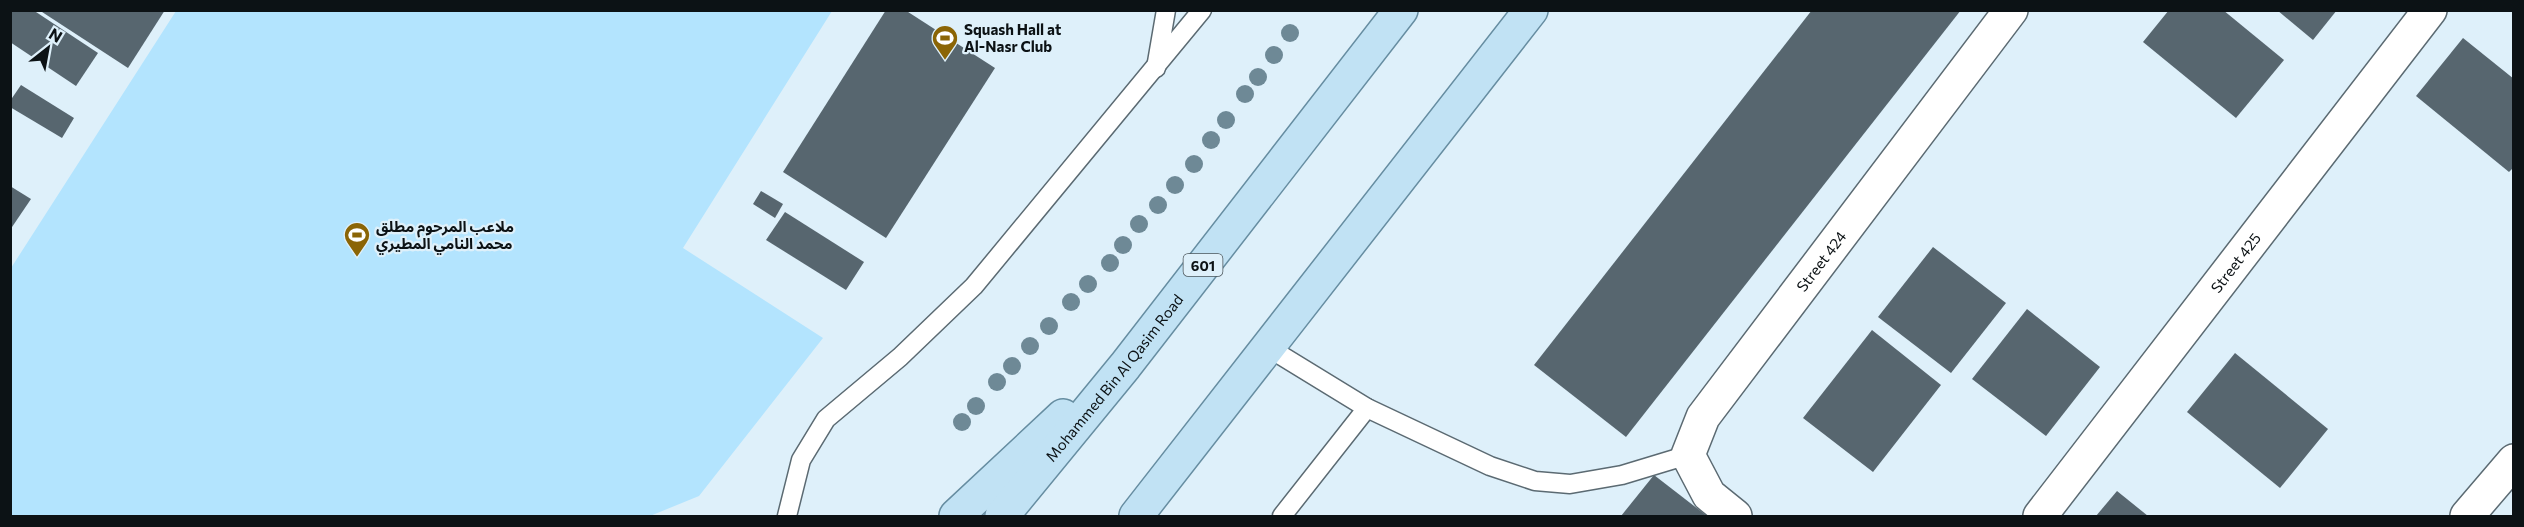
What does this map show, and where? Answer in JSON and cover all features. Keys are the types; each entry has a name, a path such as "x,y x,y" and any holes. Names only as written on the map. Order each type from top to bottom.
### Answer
{"main road":[{"name":"Mohammed Bin Al Qasim Road","path":"1002,516 1125,366 1401,10"},
{"path":"1142,512 1531,10"},
{"path":"956,516 1049,428 1125,366"}],"street":[{"name":"Street 424","path":"1688,455 1703,417 2011,10"},
{"name":"Street 425","path":"2040,516 2430,10"},
{"path":"1688,455 1709,495 1735,516"},
{"path":"2467,516 2514,461"}],"lane":[{"path":"1156,68 1166,10"},
{"path":"787,516 801,460 826,419 900,357 974,286 1202,10"},
{"path":"1269,348 1367,408 1490,465 1535,481 1570,484 1612,477 1688,455"},
{"path":"1282,516 1367,408"}],"shaded area":[{"name":"ملاعب المرحوم مطلق محمد النامي المطيري","path":"176,11 832,11 683,248 823,338 699,496 650,516 11,516 11,268"}],"building":[{"path":"10,10 33,10 98,53 76,86 10,42"},
{"path":"39,10 165,10 128,68"},
{"path":"886,10 905,10 995,68 886,238 783,172"},
{"path":"1812,10 1961,10 1626,437 1534,365"},
{"path":"2169,10 2223,10 2284,60 2236,118 2143,42"},
{"path":"2277,10 2337,10 2313,40"},
{"path":"2463,38 2514,79 2514,167 2509,172 2416,96"},
{"path":"21,85 74,118 62,138 10,107 10,101"},
{"path":"10,186 31,199 10,230"},
{"path":"761,191 783,204 775,218 753,204"},
{"path":"785,212 864,262 846,290 766,240"},
{"path":"1933,247 2006,303 1951,373 1878,317"},
{"path":"2027,309 2100,367 2046,436 1972,379"},
{"path":"1872,330 1941,385 1873,472 1803,418"},
{"path":"2235,353 2328,429 2280,488 2187,412"},
{"path":"1654,475 1707,516 1621,516"},
{"path":"2117,491 2148,516 2096,516"}],"place":[{"name":"Squash Hall at Al-Nasr Club","path":"945,61"},
{"name":"ملاعب المرحوم مطلق محمد النامي المطيري","path":"357,258"}]}
